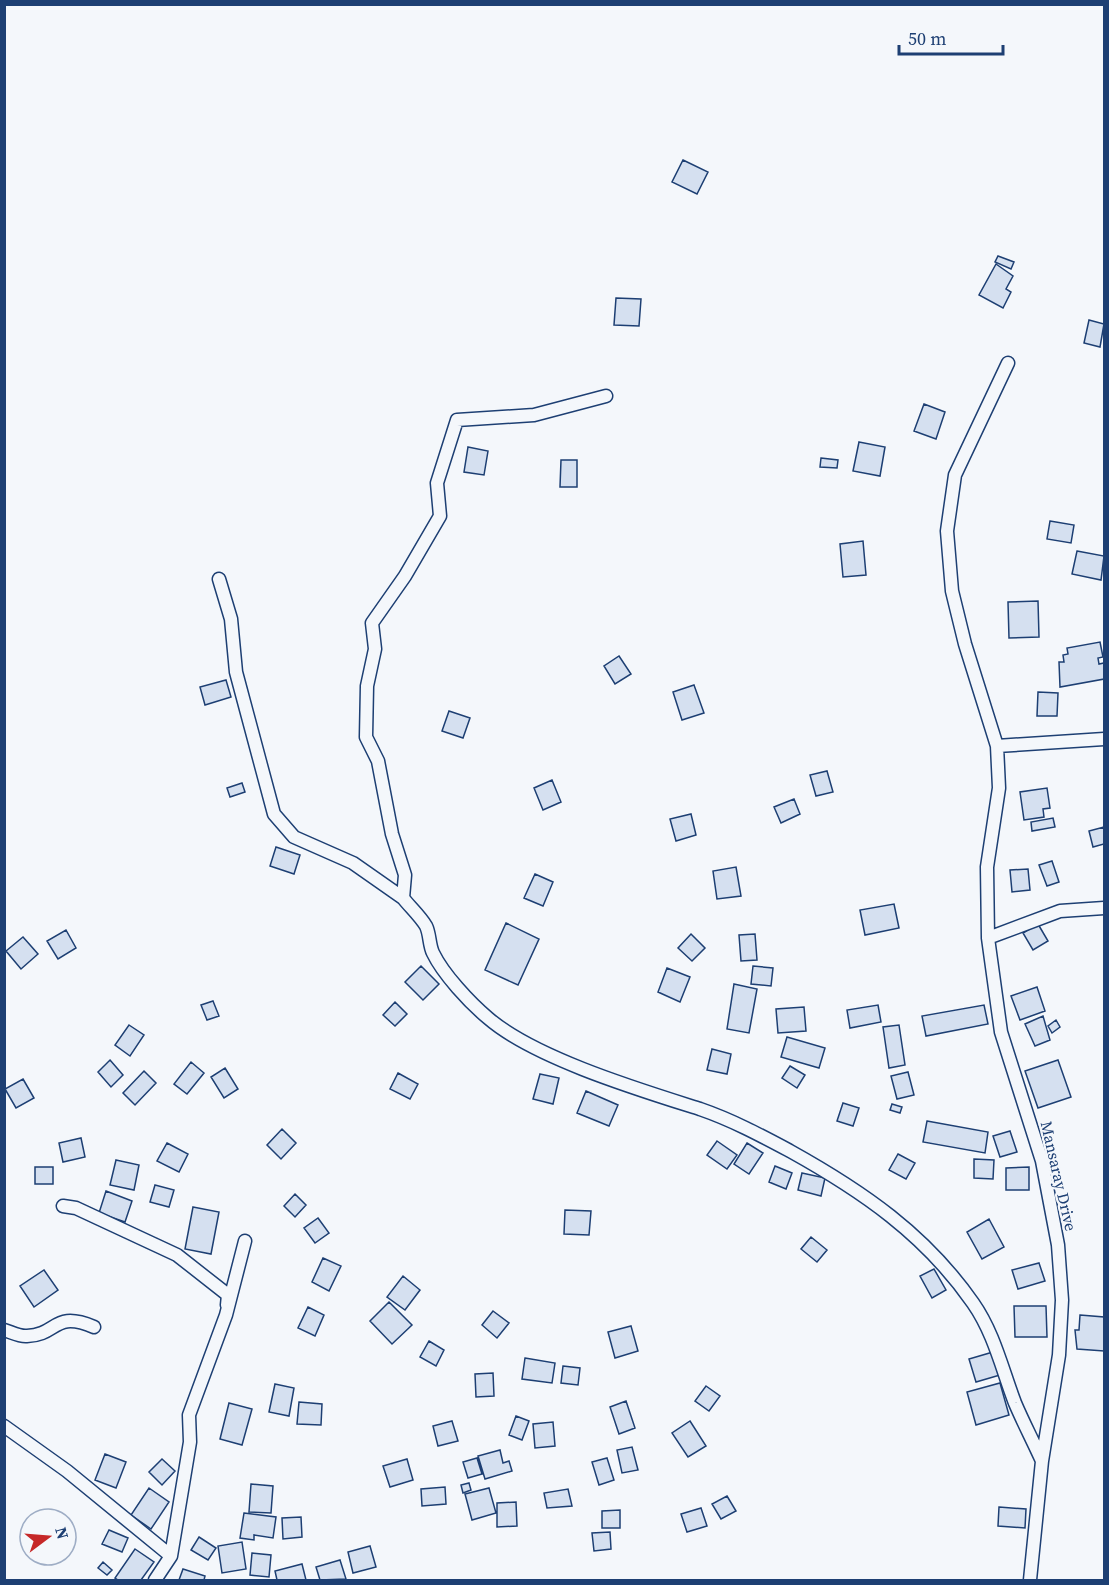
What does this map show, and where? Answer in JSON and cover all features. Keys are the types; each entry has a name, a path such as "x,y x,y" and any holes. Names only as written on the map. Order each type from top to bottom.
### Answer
{"street":[{"name":"Mansaray Drive","path":"1008,363 955,476 947,531 952,591 965,645 997,746 998,798 987,867 987,938 1001,1032 1042,1161 1058,1245 1062,1299 1059,1355 1041,1461 1030,1581"},
{"path":"403,898 405,874 392,834 378,761 366,737 367,686 375,648 372,623 405,576 440,516 437,483 457,420 534,415 606,396"},
{"path":"219,579 231,620 236,672 274,814 294,837 353,863 403,898 427,927 437,959 465,995 489,1020 533,1046 575,1064 643,1091 732,1120 841,1179 897,1219 937,1260 974,1304 996,1347 1016,1404 1041,1461"},
{"path":"997,746 1104,739"},
{"path":"987,938 1060,910 1104,908"},
{"path":"63,1206 76,1208 177,1255 228,1295 226,1315"},
{"path":"155,1581 171,1556 190,1442 189,1415 226,1315 245,1241"},
{"path":"4,1330 25,1337 39,1334 55,1324 75,1319 94,1327"},
{"path":"4,1426 67,1471 171,1556"}],"building":[{"path":"683,160 708,172 697,194 672,182"},
{"path":"998,256 1014,262 1011,269 995,262"},
{"path":"996,264 1013,276 1006,289 1011,292 1003,308 979,295"},
{"path":"616,298 641,299 639,326 614,325"},
{"path":"1089,320 1104,324 1100,347 1084,343"},
{"path":"924,404 945,412 936,439 914,431"},
{"path":"859,442 885,447 880,476 853,471"},
{"path":"468,447 488,451 484,475 464,472"},
{"path":"821,458 838,460 837,468 820,467"},
{"path":"561,460 577,460 577,487 560,487"},
{"path":"1050,521 1074,525 1071,543 1047,539"},
{"path":"863,541 866,575 843,577 840,544"},
{"path":"1077,551 1104,556 1101,580 1072,574"},
{"path":"1038,601 1039,637 1009,638 1008,602"},
{"path":"1100,642 1103,657 1098,658 1099,664 1104,663 1104,679 1060,687 1059,662 1064,662 1063,655 1068,654 1067,648"},
{"path":"619,656 631,674 615,684 604,666"},
{"path":"226,680 231,697 205,705 200,687"},
{"path":"694,685 704,713 682,720 673,692"},
{"path":"1038,692 1058,693 1057,716 1037,716"},
{"path":"449,711 470,718 463,738 442,731"},
{"path":"827,771 833,792 816,796 810,775"},
{"path":"552,780 561,802 543,810 534,788"},
{"path":"242,783 245,792 230,797 227,788"},
{"path":"1047,788 1050,808 1043,809 1044,817 1024,820 1020,792"},
{"path":"794,799 800,814 781,823 774,807"},
{"path":"691,814 696,835 676,841 670,819"},
{"path":"1053,818 1055,827 1032,831 1031,822"},
{"path":"1104,827 1104,844 1093,847 1089,831"},
{"path":"276,847 300,855 294,874 270,866"},
{"path":"1052,861 1059,882 1047,886 1039,865"},
{"path":"736,867 741,896 717,899 713,871"},
{"path":"1028,869 1030,890 1012,892 1010,870"},
{"path":"535,874 553,882 543,906 524,898"},
{"path":"894,904 899,928 865,935 860,910"},
{"path":"506,923 539,939 518,985 485,970"},
{"path":"1038,924 1048,941 1033,950 1023,933"},
{"path":"66,930 76,948 58,959 47,941"},
{"path":"691,934 705,948 692,961 678,948"},
{"path":"755,934 757,960 741,961 739,935"},
{"path":"23,937 38,954 21,969 6,951"},
{"path":"421,966 439,984 423,1000 405,982"},
{"path":"753,966 773,968 771,986 751,984"},
{"path":"667,968 690,977 680,1002 658,992"},
{"path":"734,984 757,989 749,1033 727,1029"},
{"path":"1037,987 1045,1011 1020,1020 1011,996"},
{"path":"213,1001 219,1016 207,1020 201,1005"},
{"path":"395,1002 407,1014 395,1026 383,1015"},
{"path":"878,1005 881,1022 850,1028 847,1010"},
{"path":"984,1005 988,1024 926,1036 922,1016"},
{"path":"804,1007 806,1031 778,1033 776,1009"},
{"path":"1043,1016 1050,1040 1035,1046 1025,1024"},
{"path":"1056,1020 1060,1027 1052,1033 1048,1026"},
{"path":"129,1025 144,1035 130,1056 115,1045"},
{"path":"899,1025 905,1065 889,1068 883,1027"},
{"path":"787,1037 825,1048 819,1068 781,1057"},
{"path":"712,1049 731,1054 727,1074 707,1070"},
{"path":"110,1060 123,1075 111,1087 98,1072"},
{"path":"1058,1060 1071,1097 1038,1108 1025,1071"},
{"path":"191,1062 204,1073 187,1094 174,1084"},
{"path":"790,1066 805,1075 797,1088 782,1078"},
{"path":"225,1068 238,1089 224,1098 211,1077"},
{"path":"144,1071 156,1083 135,1105 123,1093"},
{"path":"908,1072 914,1095 897,1099 891,1076"},
{"path":"398,1073 418,1084 410,1099 390,1089"},
{"path":"540,1074 559,1078 553,1104 533,1099"},
{"path":"23,1079 34,1098 16,1108 5,1089"},
{"path":"586,1091 618,1105 609,1126 577,1113"},
{"path":"843,1103 859,1108 853,1126 837,1121"},
{"path":"892,1104 902,1107 900,1113 890,1110"},
{"path":"927,1121 988,1132 985,1153 923,1142"},
{"path":"282,1129 296,1143 281,1159 267,1145"},
{"path":"1010,1131 1017,1152 1000,1157 993,1136"},
{"path":"81,1138 85,1157 63,1162 59,1143"},
{"path":"717,1141 737,1155 727,1169 707,1155"},
{"path":"167,1143 188,1154 179,1172 157,1161"},
{"path":"747,1143 763,1153 749,1174 734,1164"},
{"path":"898,1154 915,1163 906,1179 889,1170"},
{"path":"974,1159 994,1160 993,1179 974,1178"},
{"path":"116,1160 139,1165 134,1190 110,1185"},
{"path":"775,1166 792,1173 786,1189 769,1182"},
{"path":"35,1167 53,1167 53,1184 35,1184"},
{"path":"1029,1167 1029,1190 1006,1190 1006,1168"},
{"path":"802,1173 825,1178 821,1196 798,1190"},
{"path":"155,1185 174,1190 169,1207 150,1202"},
{"path":"106,1191 132,1201 125,1222 99,1213"},
{"path":"295,1194 306,1205 295,1217 284,1206"},
{"path":"193,1207 219,1212 211,1254 185,1249"},
{"path":"565,1210 591,1211 589,1235 564,1234"},
{"path":"318,1218 329,1233 315,1243 304,1228"},
{"path":"989,1219 1004,1247 982,1259 967,1232"},
{"path":"811,1237 827,1250 817,1262 801,1249"},
{"path":"323,1258 341,1266 329,1291 312,1282"},
{"path":"1039,1263 1045,1281 1018,1289 1012,1270"},
{"path":"934,1269 946,1290 932,1298 920,1276"},
{"path":"44,1270 58,1290 34,1307 20,1286"},
{"path":"403,1276 420,1290 405,1310 387,1297"},
{"path":"389,1302 412,1325 392,1344 370,1321"},
{"path":"1014,1306 1046,1306 1047,1337 1015,1337"},
{"path":"308,1307 324,1315 315,1336 298,1328"},
{"path":"493,1311 509,1323 497,1338 482,1325"},
{"path":"1080,1315 1104,1317 1104,1351 1077,1349 1075,1330 1079,1330"},
{"path":"631,1326 638,1351 615,1358 608,1332"},
{"path":"429,1341 444,1350 436,1366 420,1357"},
{"path":"993,1352 1000,1375 976,1382 969,1359"},
{"path":"525,1358 555,1363 552,1383 522,1379"},
{"path":"563,1366 580,1368 578,1385 561,1383"},
{"path":"493,1373 494,1396 476,1397 475,1374"},
{"path":"1000,1383 1009,1415 976,1425 967,1392"},
{"path":"275,1384 294,1388 289,1416 269,1412"},
{"path":"706,1386 720,1396 709,1411 695,1401"},
{"path":"626,1401 635,1428 619,1434 610,1407"},
{"path":"299,1402 322,1404 321,1425 297,1424"},
{"path":"229,1403 252,1409 242,1445 220,1439"},
{"path":"516,1416 529,1421 522,1440 509,1435"},
{"path":"452,1421 458,1441 438,1446 433,1426"},
{"path":"690,1421 706,1446 688,1457 672,1433"},
{"path":"553,1422 555,1446 535,1448 533,1424"},
{"path":"632,1447 638,1470 622,1473 617,1450"},
{"path":"500,1450 503,1463 509,1461 512,1471 485,1479 478,1456"},
{"path":"105,1454 126,1462 116,1488 95,1480"},
{"path":"477,1458 482,1474 468,1478 463,1462"},
{"path":"607,1458 614,1480 599,1485 592,1462"},
{"path":"162,1459 175,1471 162,1485 149,1472"},
{"path":"407,1459 413,1480 390,1487 383,1466"},
{"path":"469,1483 471,1490 463,1493 461,1485"},
{"path":"251,1484 273,1486 271,1513 249,1512"},
{"path":"445,1487 446,1504 422,1506 421,1489"},
{"path":"149,1488 169,1502 151,1529 131,1515"},
{"path":"489,1488 496,1513 472,1520 465,1494"},
{"path":"568,1489 572,1506 547,1508 544,1493"},
{"path":"727,1496 736,1511 721,1519 712,1504"},
{"path":"516,1502 517,1526 497,1527 497,1503"},
{"path":"999,1507 1026,1509 1025,1528 998,1526"},
{"path":"701,1508 707,1526 687,1532 681,1514"},
{"path":"620,1510 620,1528 602,1528 602,1511"},
{"path":"244,1513 276,1517 273,1538 254,1535 254,1540 240,1538"},
{"path":"301,1517 302,1537 283,1539 282,1518"},
{"path":"109,1530 128,1538 122,1552 102,1544"},
{"path":"610,1532 611,1549 594,1551 592,1533"},
{"path":"199,1537 216,1548 208,1560 191,1550"},
{"path":"242,1542 246,1569 222,1573 218,1546"},
{"path":"370,1546 376,1567 353,1573 348,1552"},
{"path":"135,1549 154,1562 141,1580 118,1580 115,1578"},
{"path":"252,1553 271,1555 269,1577 250,1575"},
{"path":"340,1560 346,1579 320,1580 316,1567"},
{"path":"103,1562 112,1570 107,1575 98,1568"},
{"path":"302,1564 306,1580 277,1580 275,1571"},
{"path":"183,1569 205,1576 204,1580 179,1580"}]}
